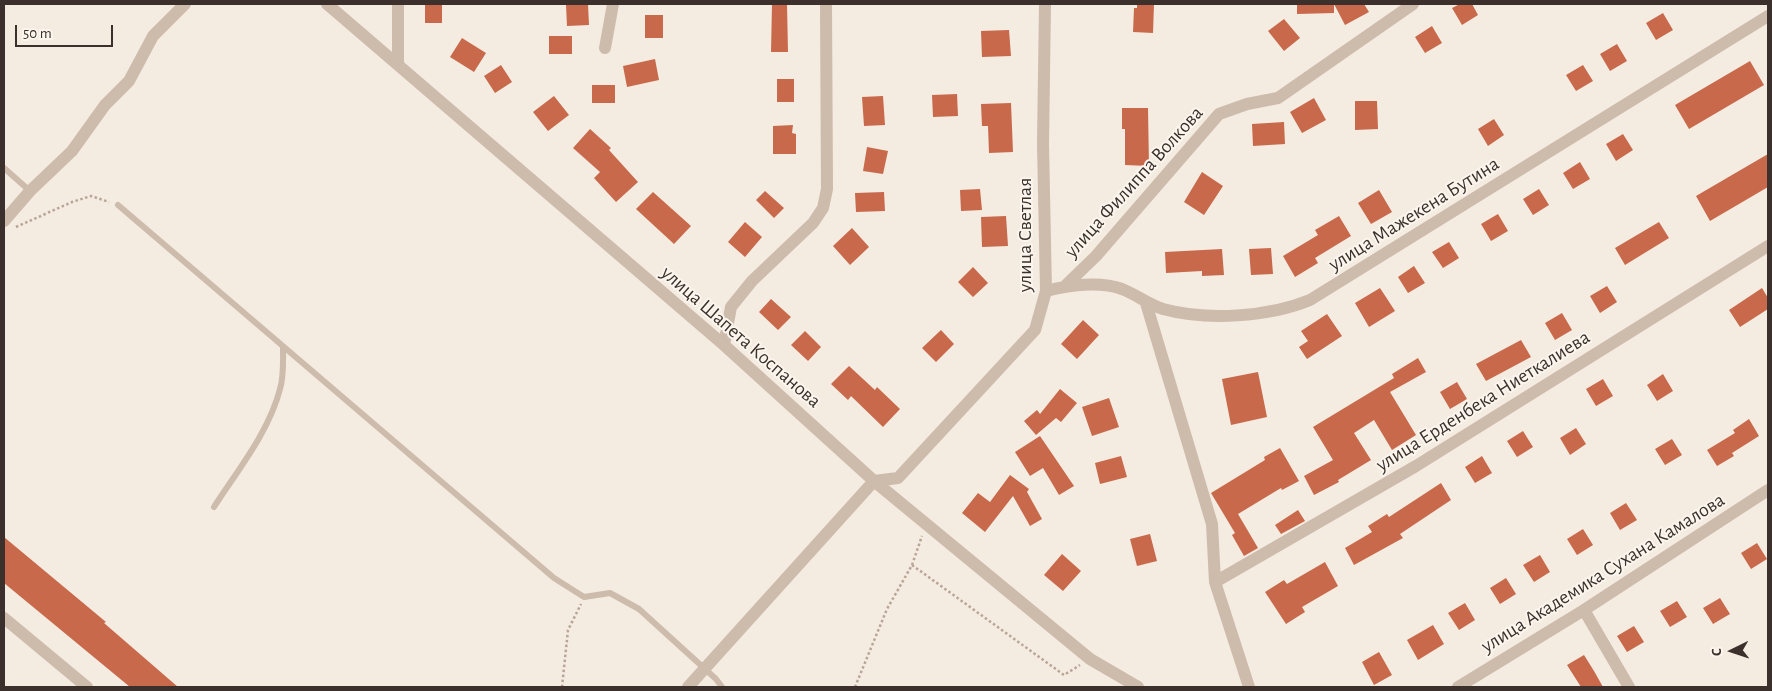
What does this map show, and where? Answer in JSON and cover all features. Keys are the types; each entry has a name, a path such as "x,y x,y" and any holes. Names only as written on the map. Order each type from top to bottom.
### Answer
{"street":[{"path":"8,225 30,191 72,151 105,105 129,81 153,36 185,4"},
{"name":"улица Шапета Коспанова","path":"327,4 724,346 874,481 1090,659 1138,687"},
{"path":"398,4 398,64"},
{"path":"605,48 613,4"},
{"path":"724,346 731,307 752,281 813,223 822,208 827,189 826,4"},
{"name":"улица Светлая","path":"874,481 898,478 1035,330 1046,291 1043,144 1045,4"},
{"name":"улица Филиппа Волкова","path":"1064,287 1096,256 1219,114 1247,104 1278,98 1413,4"},
{"name":"улица Мажекена Бутина","path":"1046,291 1064,287 1110,286 1123,290 1146,304 1181,312 1261,314 1287,309 1310,300 1768,16"},
{"name":"улица Ерденбека Ниеткалиева","path":"1215,582 1416,466 1768,246"},
{"path":"1146,304 1212,524 1215,582 1249,687"},
{"path":"688,687 874,481"},
{"name":"улица Академика Сухана Камалова","path":"1458,687 1584,610 1768,490"},
{"path":"1584,610 1629,687"},
{"path":"4,618 87,687"}],"lane":[{"path":"4,168 30,191"},
{"path":"118,205 554,578 584,597 610,593 639,609 722,687"},
{"path":"214,507 264,428 273,409 283,373 283,347"}],"path":[{"path":"8,225 92,196 118,205"},
{"path":"855,687 887,609 912,565 926,522"},
{"path":"912,565 1064,675 1090,659"},
{"path":"562,687 568,630 584,597"}],"building":[{"path":"425,4 442,4 442,23 425,23"},
{"path":"588,4 589,25 567,26 566,5"},
{"path":"772,4 787,4 788,52 771,52"},
{"path":"1137,4 1154,4 1153,33 1133,32 1134,8 1137,8"},
{"path":"1297,4 1334,4 1334,13 1297,14"},
{"path":"1334,4 1364,4 1369,12 1345,25"},
{"path":"1460,4 1472,4 1478,15 1462,25 1452,8"},
{"path":"1663,13 1673,30 1656,40 1646,23"},
{"path":"645,15 663,15 663,38 645,38"},
{"path":"1284,19 1300,38 1284,51 1268,31"},
{"path":"1432,26 1442,43 1425,53 1415,37"},
{"path":"1009,30 1011,56 982,57 981,31"},
{"path":"549,36 572,36 572,54 549,54"},
{"path":"462,38 486,53 474,72 450,57"},
{"path":"1617,44 1627,61 1610,71 1600,54"},
{"path":"655,59 659,80 627,87 623,66"},
{"path":"1750,61 1764,85 1689,129 1675,105"},
{"path":"501,65 512,82 495,93 484,76"},
{"path":"1583,65 1593,81 1576,91 1566,75"},
{"path":"777,79 794,79 794,102 777,102"},
{"path":"592,85 615,85 615,103 592,103"},
{"path":"957,94 958,116 933,117 932,95"},
{"path":"554,96 569,115 548,131 533,112"},
{"path":"883,96 885,125 864,126 862,97"},
{"path":"1314,98 1326,120 1302,133 1290,112"},
{"path":"1355,101 1377,101 1378,129 1355,130"},
{"path":"1011,103 1013,152 989,153 988,126 982,126 981,104"},
{"path":"1122,108 1148,108 1149,166 1125,165 1125,129 1122,129"},
{"path":"1494,119 1504,135 1488,146 1478,129"},
{"path":"1284,122 1285,144 1253,146 1252,124"},
{"path":"793,125 792,133 796,134 796,154 773,154 773,126"},
{"path":"590,129 611,148 609,150 638,182 616,202 594,178 600,172 573,148"},
{"path":"1623,134 1633,150 1616,161 1606,144"},
{"path":"867,147 888,151 883,174 863,171"},
{"path":"1768,154 1768,187 1710,221 1696,196"},
{"path":"1580,162 1590,179 1573,189 1563,173"},
{"path":"1202,172 1223,186 1204,215 1184,202"},
{"path":"980,189 982,210 961,211 960,190"},
{"path":"1539,189 1549,205 1533,215 1523,199"},
{"path":"1379,190 1392,212 1371,224 1358,203"},
{"path":"765,191 784,208 774,218 756,200"},
{"path":"653,192 691,226 674,244 636,209"},
{"path":"884,192 885,211 856,212 855,193"},
{"path":"1498,214 1508,231 1491,241 1481,224"},
{"path":"1006,216 1008,246 982,247 981,217"},
{"path":"1339,216 1351,236 1315,258 1318,263 1295,277 1283,256 1318,235 1315,230"},
{"path":"745,222 762,237 745,257 728,242"},
{"path":"1659,222 1669,238 1625,265 1615,248"},
{"path":"852,228 869,247 850,265 833,246"},
{"path":"1449,242 1459,258 1443,268 1432,252"},
{"path":"1271,248 1273,274 1251,275 1249,249"},
{"path":"1222,249 1224,275 1202,276 1202,271 1166,273 1165,252"},
{"path":"1414,266 1425,283 1408,293 1398,277"},
{"path":"973,267 988,283 973,297 958,282"},
{"path":"1607,286 1617,302 1600,313 1590,296"},
{"path":"1380,288 1395,311 1369,327 1355,303"},
{"path":"1762,288 1768,298 1768,309 1740,327 1729,310"},
{"path":"771,299 791,317 778,330 759,312"},
{"path":"1562,313 1572,330 1555,340 1545,323"},
{"path":"1327,314 1342,336 1307,359 1299,347 1308,341 1301,331"},
{"path":"1083,320 1099,335 1077,359 1061,344"},
{"path":"941,330 954,344 936,362 922,348"},
{"path":"805,331 821,347 808,361 791,345"},
{"path":"1521,340 1531,357 1486,381 1476,364"},
{"path":"1418,358 1426,372 1390,392 1416,435 1392,450 1374,420 1354,433 1371,460 1338,480 1339,482 1314,495 1304,476 1333,460 1313,427 1394,378 1392,374"},
{"path":"849,366 875,390 877,387 900,409 883,427 851,396 848,400 831,384"},
{"path":"1258,372 1267,417 1231,425 1222,379"},
{"path":"1663,374 1673,391 1657,401 1647,385"},
{"path":"1603,379 1613,396 1596,406 1586,389"},
{"path":"1457,382 1467,399 1450,409 1440,392"},
{"path":"1060,389 1077,403 1061,422 1056,418 1036,435 1024,421 1037,410 1040,414"},
{"path":"1109,398 1119,427 1092,436 1082,407"},
{"path":"1749,419 1759,436 1732,453 1734,456 1717,466 1707,450 1735,433 1733,430"},
{"path":"1576,428 1586,444 1570,455 1560,438"},
{"path":"1523,431 1533,447 1517,457 1507,441"},
{"path":"1040,436 1074,486 1059,495 1043,468 1030,476 1015,452"},
{"path":"1672,439 1682,455 1665,465 1655,449"},
{"path":"1280,448 1299,481 1282,490 1281,488 1238,514 1258,548 1244,556 1232,535 1235,533 1211,493 1265,460 1264,457"},
{"path":"1121,456 1127,477 1100,484 1095,463"},
{"path":"1482,456 1492,473 1475,483 1465,467"},
{"path":"1010,475 1029,489 1027,492 1042,519 1030,526 1013,496 985,532 962,513 978,493 990,502"},
{"path":"1441,483 1451,500 1400,534 1403,538 1354,565 1345,548 1372,532 1368,526 1387,514 1389,517"},
{"path":"1626,503 1637,520 1620,530 1610,513"},
{"path":"1298,510 1305,521 1281,534 1275,525"},
{"path":"1583,529 1593,545 1577,555 1567,539"},
{"path":"1150,534 1157,561 1137,566 1130,539"},
{"path":"4,537 106,622 104,623 178,687 130,687 4,583"},
{"path":"1757,543 1767,559 1751,569 1741,553"},
{"path":"1062,554 1081,571 1063,591 1044,575"},
{"path":"1540,555 1550,572 1534,582 1523,565"},
{"path":"1325,562 1338,586 1302,607 1305,612 1286,624 1265,592 1284,580 1287,584"},
{"path":"1506,578 1516,594 1500,604 1490,588"},
{"path":"1720,598 1730,614 1713,624 1703,608"},
{"path":"1677,601 1687,617 1670,627 1660,611"},
{"path":"1465,603 1475,620 1459,630 1448,613"},
{"path":"1433,625 1444,644 1418,660 1407,640"},
{"path":"1634,626 1644,642 1627,652 1617,636"},
{"path":"1379,652 1392,675 1374,685 1362,662"},
{"path":"1584,655 1603,687 1581,687 1567,665"}]}
